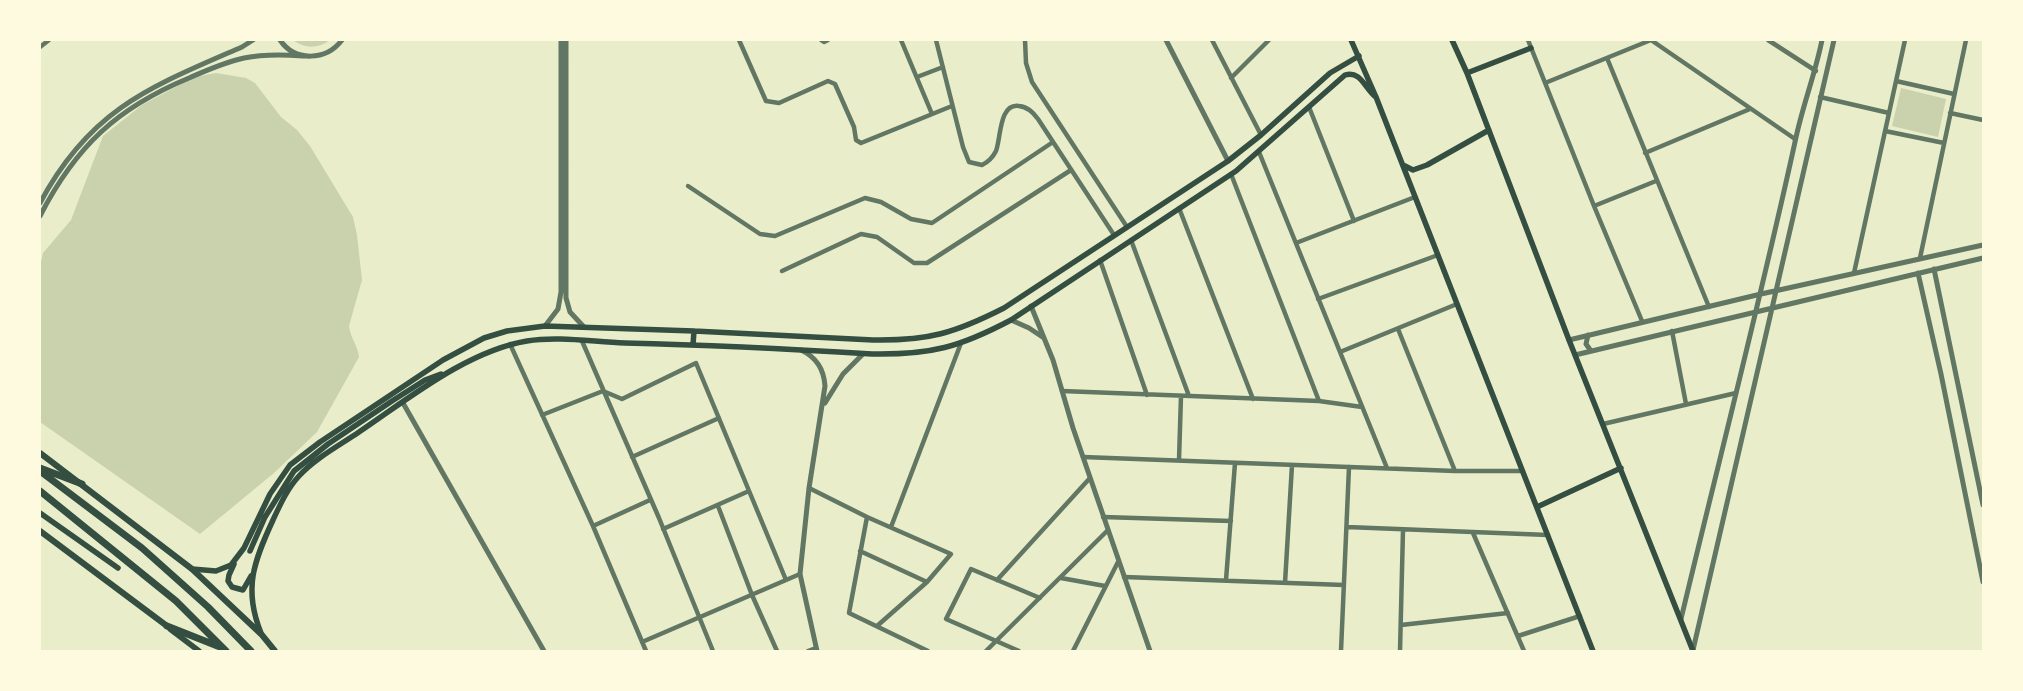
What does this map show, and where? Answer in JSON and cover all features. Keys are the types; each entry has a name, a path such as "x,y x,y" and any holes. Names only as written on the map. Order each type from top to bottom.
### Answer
{"highway":[{"path":"40,470 82,484"},
{"path":"40,470 142,548 208,607 251,651"},
{"path":"40,491 176,601 225,650"},
{"path":"167,626 225,650"}],"main road":[{"path":"1351,40 1376,97 1594,651"},
{"path":"1452,40 1467,73 1569,340 1693,651"},
{"path":"1467,73 1531,48"},
{"path":"1359,56 1330,73 1228,162 1004,308 945,334 899,341 584,326 544,326 507,331 467,346 320,442 290,465 279,479 236,560 228,581 232,587 243,590 246,587 254,570 261,546 276,513 290,487 300,475 328,453 403,403 461,366 489,351 510,344 545,340 900,355 948,348 1011,320 1231,174 1259,152 1345,75 1356,75 1376,97"},
{"path":"1330,73 1335,76 1336,83"},
{"path":"1403,165 1413,170 1427,165 1489,130"},
{"path":"1062,270 1069,281"},
{"path":"693,345 694,331"},
{"path":"250,551 265,517 294,471 328,444 392,401 426,380 461,366"},
{"path":"40,453 192,569 262,635 274,651"},
{"path":"1537,506 1621,468"},
{"path":"40,513 118,568"},
{"path":"40,531 199,651"},
{"path":"192,569 204,572 225,569 236,560"},
{"path":"254,570 253,614 262,635"}],"street":[{"path":"40,47 49,40"},
{"path":"40,204 72,153 118,108 159,84 242,47 253,40"},
{"path":"280,40 291,51 302,56"},
{"path":"40,216 62,177 76,158 100,133 130,108 182,80 237,58 268,54 315,56 327,53 342,40"},
{"path":"544,326 556,312 561,292 561,40"},
{"path":"566,40 566,294 570,312 584,326"},
{"path":"739,40 766,101 779,103 828,81 835,84 854,127 856,140 862,143 952,106"},
{"path":"821,40 824,42 828,40"},
{"path":"901,40 932,114"},
{"path":"936,40 965,155 972,164 982,165 990,159 998,144 1005,114 1008,109 1015,106 1028,108 1034,113 1114,235"},
{"path":"1025,40 1027,69 1032,82 1126,227"},
{"path":"1166,40 1228,162"},
{"path":"1212,40 1261,135"},
{"path":"1231,78 1269,40"},
{"path":"1528,40 1642,322"},
{"path":"1545,82 1651,40 1795,139"},
{"path":"1768,40 1816,71"},
{"path":"1681,619 1761,294 1795,139 1816,71 1822,40"},
{"path":"1693,651 1834,40"},
{"path":"1854,273 1905,40"},
{"path":"1920,258 1966,40"},
{"path":"1607,58 1656,182 1710,307"},
{"path":"917,77 943,67"},
{"path":"1896,81 1954,94"},
{"path":"1820,97 1889,112"},
{"path":"1309,107 1354,221"},
{"path":"1645,153 1750,109"},
{"path":"1950,113 1983,120"},
{"path":"1885,131 1944,143"},
{"path":"688,186 760,234 775,236 865,198 881,202 910,220 932,222 1053,142"},
{"path":"1259,152 1387,468"},
{"path":"782,271 861,234 877,237 914,263 927,264 1071,170"},
{"path":"1231,174 1319,401"},
{"path":"1594,206 1656,182"},
{"path":"1296,243 1415,197"},
{"path":"1179,208 1253,399"},
{"path":"1131,240 1189,396"},
{"path":"1569,340 1761,294 1983,245"},
{"path":"1318,299 1438,255"},
{"path":"1575,355 1773,306 1983,258"},
{"path":"1100,260 1147,394"},
{"path":"1934,269 1980,476 1983,504"},
{"path":"1918,273 1941,374 1983,582"},
{"path":"1340,352 1458,304"},
{"path":"1031,306 1044,338 1082,457 1150,651"},
{"path":"1011,320 1029,328 1044,338"},
{"path":"1398,329 1455,471"},
{"path":"1672,331 1686,404"},
{"path":"1588,335 1586,344 1591,351"},
{"path":"582,341 713,651"},
{"path":"891,527 961,343"},
{"path":"510,344 593,526 646,651"},
{"path":"801,350 813,358 823,374 826,386 809,488 800,574 817,649 808,651"},
{"path":"823,408 837,382 863,354"},
{"path":"542,415 603,391 622,399 696,363 786,580"},
{"path":"1062,391 1319,401 1362,407"},
{"path":"1602,424 1736,392"},
{"path":"1179,460 1181,396"},
{"path":"403,403 544,651"},
{"path":"632,457 719,418"},
{"path":"1082,457 1455,471 1523,471"},
{"path":"1226,580 1235,462"},
{"path":"1285,583 1292,465"},
{"path":"1341,651 1349,467"},
{"path":"997,580 1090,478"},
{"path":"809,488 867,517 951,554 927,582 877,626"},
{"path":"663,529 749,491"},
{"path":"593,526 650,500"},
{"path":"718,506 752,595 777,651"},
{"path":"867,517 849,613 928,651"},
{"path":"1103,517 1231,521"},
{"path":"1347,527 1548,535"},
{"path":"986,651 1108,530"},
{"path":"1400,651 1403,530"},
{"path":"1473,533 1524,651"},
{"path":"860,551 927,582"},
{"path":"1072,651 1118,562"},
{"path":"1018,651 946,619 971,568 1040,598"},
{"path":"642,642 800,574"},
{"path":"1124,576 1344,585"},
{"path":"1061,578 1104,586"},
{"path":"1400,625 1508,613"},
{"path":"1518,636 1580,616"}],"green space":[{"path":"293,40 330,40 312,47 302,45"},
{"path":"216,73 246,78 255,83 281,117 297,130 310,146 353,217 362,280 349,326 359,357 317,432 274,473 200,534 40,422 40,266 43,253 71,220 103,136 142,105 194,77"},
{"path":"1901,88 1946,99 1938,137 1892,126"}]}
